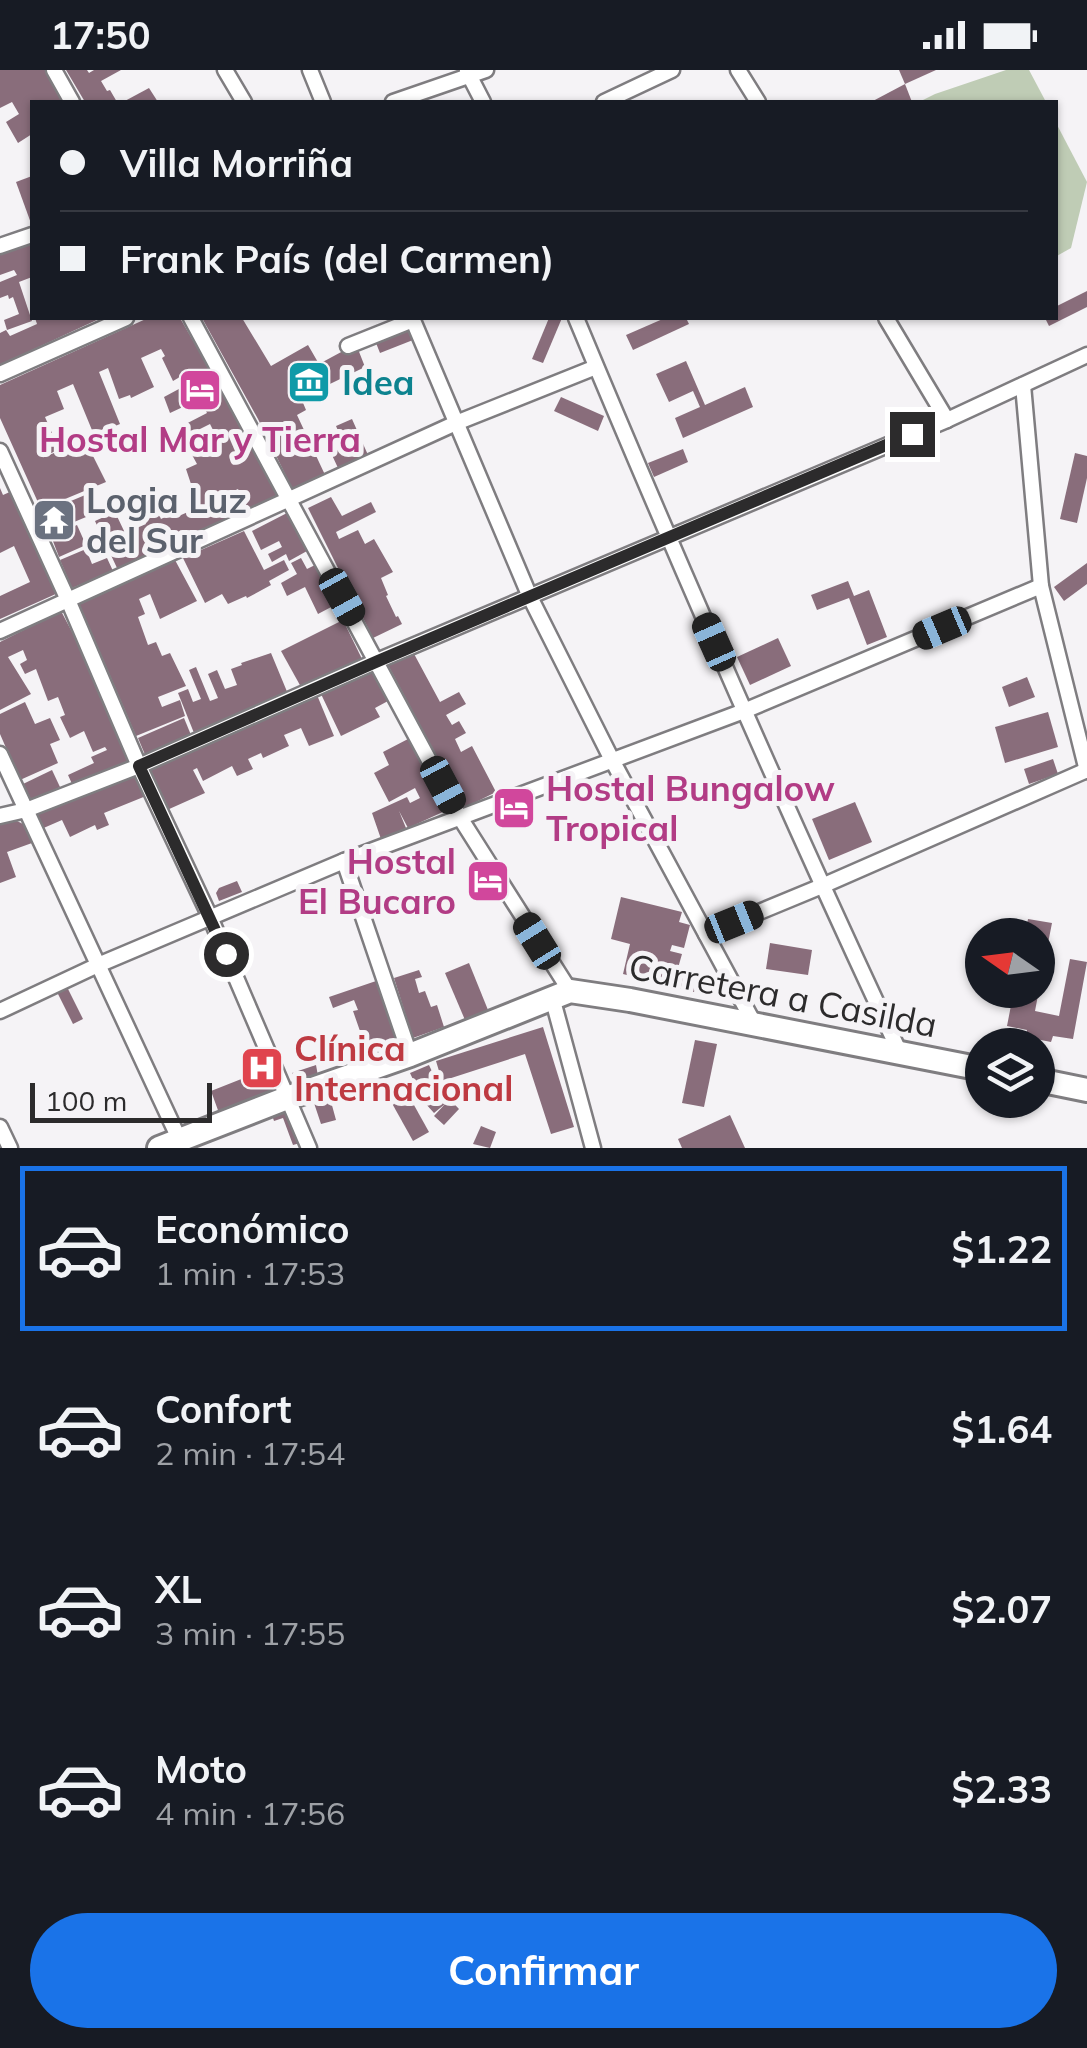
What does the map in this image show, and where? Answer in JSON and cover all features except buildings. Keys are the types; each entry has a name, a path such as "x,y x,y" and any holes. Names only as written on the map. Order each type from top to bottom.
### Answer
{"main road":[{"name":"Carretera a Casilda","path":"561,994 630,1000 965,1067"},
{"path":"174,1145 561,994"},
{"path":"1055,1083 1087,1090"}],"street":[{"path":"54,70 71,100"},
{"path":"224,70 243,100"},
{"path":"310,70 322,100"},
{"path":"398,100 486,70"},
{"path":"608,100 672,70"},
{"path":"738,70 757,100"},
{"path":"468,73 482,100"},
{"path":"0,246 30,236"},
{"path":"0,374 122,320"},
{"path":"192,320 459,816 561,994 593,1148"},
{"path":"348,346 410,320"},
{"path":"412,320 530,597 612,760 755,1025"},
{"path":"577,320 744,711 901,1054"},
{"path":"887,320 947,420"},
{"path":"0,816 26,810 139,766 947,420 1087,355"},
{"path":"0,631 456,423 596,367"},
{"path":"706,934 1087,771 1041,586 1023,385"},
{"path":"0,451 3,468 68,600 309,1148"},
{"path":"0,1011 344,861 744,711 1041,586"},
{"path":"0,754 98,965 174,1145"},
{"path":"344,861 410,1055"},
{"path":"0,1127 10,1148"}],"green space":[{"path":"1006,70 1029,70 1045,100 923,100"},
{"path":"1058,127 1087,182 1071,248 1058,255"}],"place":[{"name":"Idea","path":"309,382"},
{"name":"Hostal Mar y Tierra","path":"200,390"},
{"name":"Logia Luz del Sur","path":"54,520"},
{"name":"Hostal Bungalow Tropical","path":"514,808"},
{"name":"Hostal El Bucaro","path":"488,881"},
{"name":"Clínica Internacional","path":"262,1068"}],"route":[{"path":"226,954 139,766 912,434"}]}
